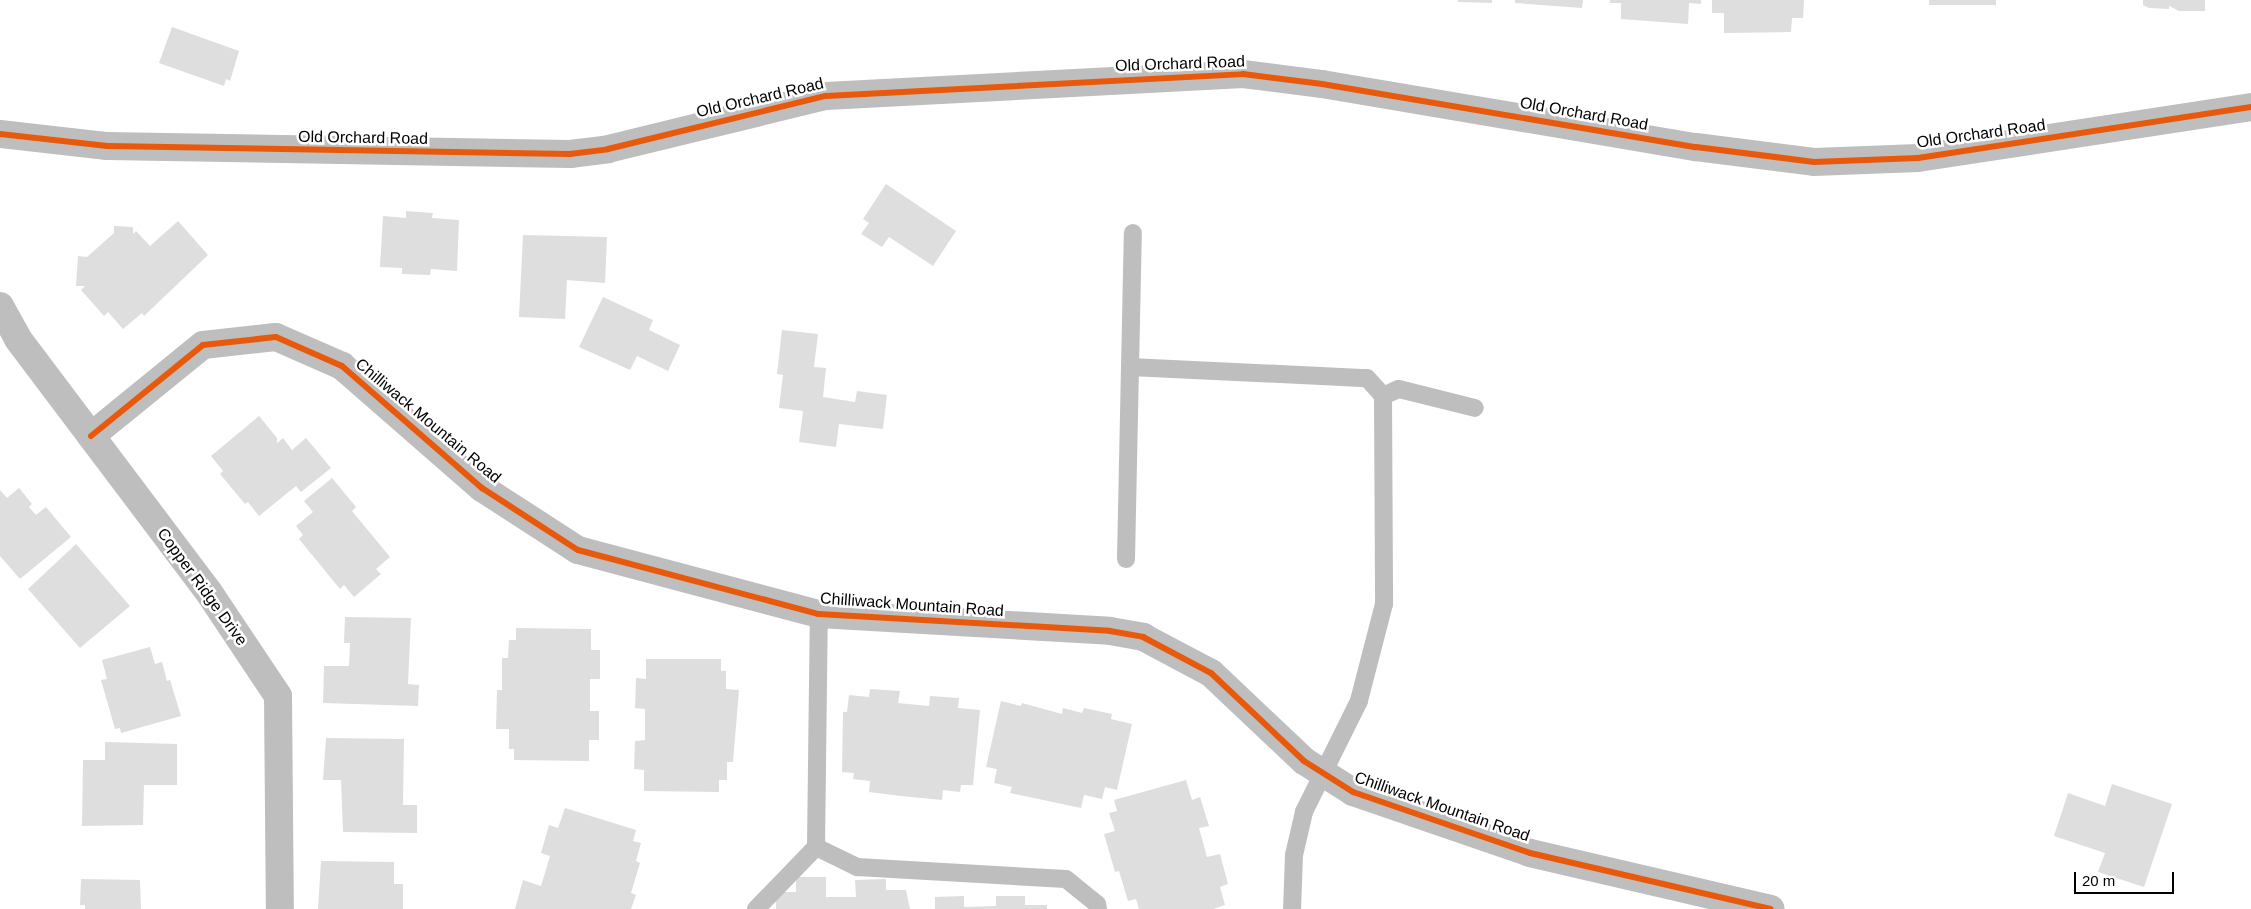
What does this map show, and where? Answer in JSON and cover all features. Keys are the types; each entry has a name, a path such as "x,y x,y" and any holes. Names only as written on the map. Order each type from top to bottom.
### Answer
{"street":[{"name":"Old Orchard Road","path":"0,134 106,146 570,154 608,149 826,96 1243,74 1322,84 1696,147 1814,162 1918,158 2251,107"},
{"name":"Copper Ridge Drive","path":"0,306 18,339 208,591 278,696 280,909"},
{"name":"Chilliwack Mountain Road","path":"90,436 202,345 276,337 342,366 482,488 578,550 819,614 1110,631 1144,637 1211,673 1323,775 1353,792 1530,853 1771,909"}],"lane":[{"path":"1126,558 1133,233"},
{"path":"1130,367 1367,378 1383,396 1384,604 1359,701 1304,812 1294,855 1292,909"},
{"path":"1383,396 1399,389 1475,408"},
{"path":"756,909 816,846 819,614"},
{"path":"816,846 857,867 1066,879 1097,904 1098,909"}],"building":[{"path":"1458,0 1492,0 1492,3 1458,2"},
{"path":"1515,0 1583,0 1582,8 1515,3"},
{"path":"1610,0 1701,0 1701,4 1689,3 1688,24 1621,19 1621,3 1610,3"},
{"path":"1712,0 1804,0 1803,18 1792,18 1791,32 1724,33 1724,13 1712,13"},
{"path":"1929,0 1996,0 1996,5 1929,5"},
{"path":"2143,0 2205,0 2205,11 2179,11 2169,6 2169,9 2149,8 2143,5"},
{"path":"172,27 239,51 230,81 226,79 224,86 159,63"},
{"path":"886,184 956,231 933,266 889,237 882,247 861,234 869,223 863,219"},
{"path":"406,211 433,213 432,218 459,220 457,271 431,269 430,275 402,274 402,268 380,267 383,216 406,218"},
{"path":"178,221 208,255 144,316 142,313 123,329 108,312 104,316 81,290 85,286 76,286 78,256 87,257 114,233 114,226 133,227 133,234 136,231 150,246"},
{"path":"523,235 607,237 605,283 567,280 565,319 519,317"},
{"path":"603,297 653,320 649,330 680,345 668,371 637,356 630,370 579,347"},
{"path":"782,330 818,334 814,367 826,368 823,397 855,402 857,391 887,395 883,429 839,424 836,447 799,442 803,411 779,408 783,375 777,374"},
{"path":"259,416 277,438 277,443 283,438 292,450 306,438 331,468 301,492 296,486 259,516 248,502 245,504 220,474 223,471 211,456"},
{"path":"332,478 356,507 352,511 390,557 376,569 381,574 354,597 344,585 340,589 299,539 303,535 296,526 313,512 304,501"},
{"path":"19,488 32,504 29,507 36,515 46,507 71,537 20,579 0,556 0,490 7,498"},
{"path":"76,544 130,606 80,648 28,589"},
{"path":"345,617 411,618 408,684 419,685 418,706 323,703 324,666 349,666 350,643 344,643"},
{"path":"516,628 591,629 591,650 600,650 600,679 590,679 590,711 599,711 599,740 589,740 589,761 514,760 514,749 509,749 509,729 496,729 497,690 502,690 502,658 508,658 509,640 516,640"},
{"path":"150,647 155,664 162,662 167,681 170,680 181,716 121,733 120,728 115,729 101,680 107,679 102,660"},
{"path":"646,659 721,659 721,671 726,671 726,689 739,690 733,762 727,762 727,780 719,780 719,792 644,791 644,770 634,769 635,741 645,740 645,709 635,708 636,678 646,679"},
{"path":"870,689 900,691 898,703 929,706 930,696 959,698 958,708 980,710 973,785 961,785 960,792 943,790 942,800 901,796 869,792 870,781 853,779 854,773 842,772 843,712 847,712 849,695 869,697"},
{"path":"1001,701 1021,706 1022,703 1062,714 1063,708 1082,713 1084,708 1112,714 1111,719 1132,724 1117,790 1105,787 1102,799 1084,795 1081,808 1010,793 1012,787 994,783 997,769 986,767"},
{"path":"326,738 404,739 403,805 417,805 417,833 343,832 341,780 323,780"},
{"path":"105,742 177,744 177,785 144,785 143,825 82,826 83,760 105,760"},
{"path":"1186,780 1192,800 1200,797 1209,826 1199,828 1207,857 1220,854 1228,884 1220,887 1225,905 1213,909 1139,909 1136,899 1128,901 1119,871 1115,872 1104,834 1115,831 1109,813 1117,811 1114,800"},
{"path":"2112,784 2172,804 2144,887 2098,872 2105,853 2054,836 2068,793 2105,806"},
{"path":"565,808 636,830 633,841 641,843 636,861 640,863 631,893 636,895 631,909 515,909 523,880 541,886 550,856 541,853 549,825 558,828"},
{"path":"321,861 394,862 394,884 403,884 403,909 318,909"},
{"path":"796,877 826,877 826,897 856,897 855,880 886,879 886,890 906,890 910,909 776,909 776,892 796,892"},
{"path":"81,879 140,880 141,909 85,909 85,905 80,905"},
{"path":"964,896 964,907 996,906 996,896 1025,896 1025,905 1047,905 1047,909 935,909 935,897"}],"cycle path":[{"path":"0,134 107,146 570,154 608,149 826,96 1243,74 1322,84 1696,147 1814,162 1918,158 2251,107"},
{"path":"91,436 203,345 276,337 342,366 482,488 578,550 819,614 1110,631 1143,637 1211,673 1304,761 1353,792 1530,853 1771,909"}]}
